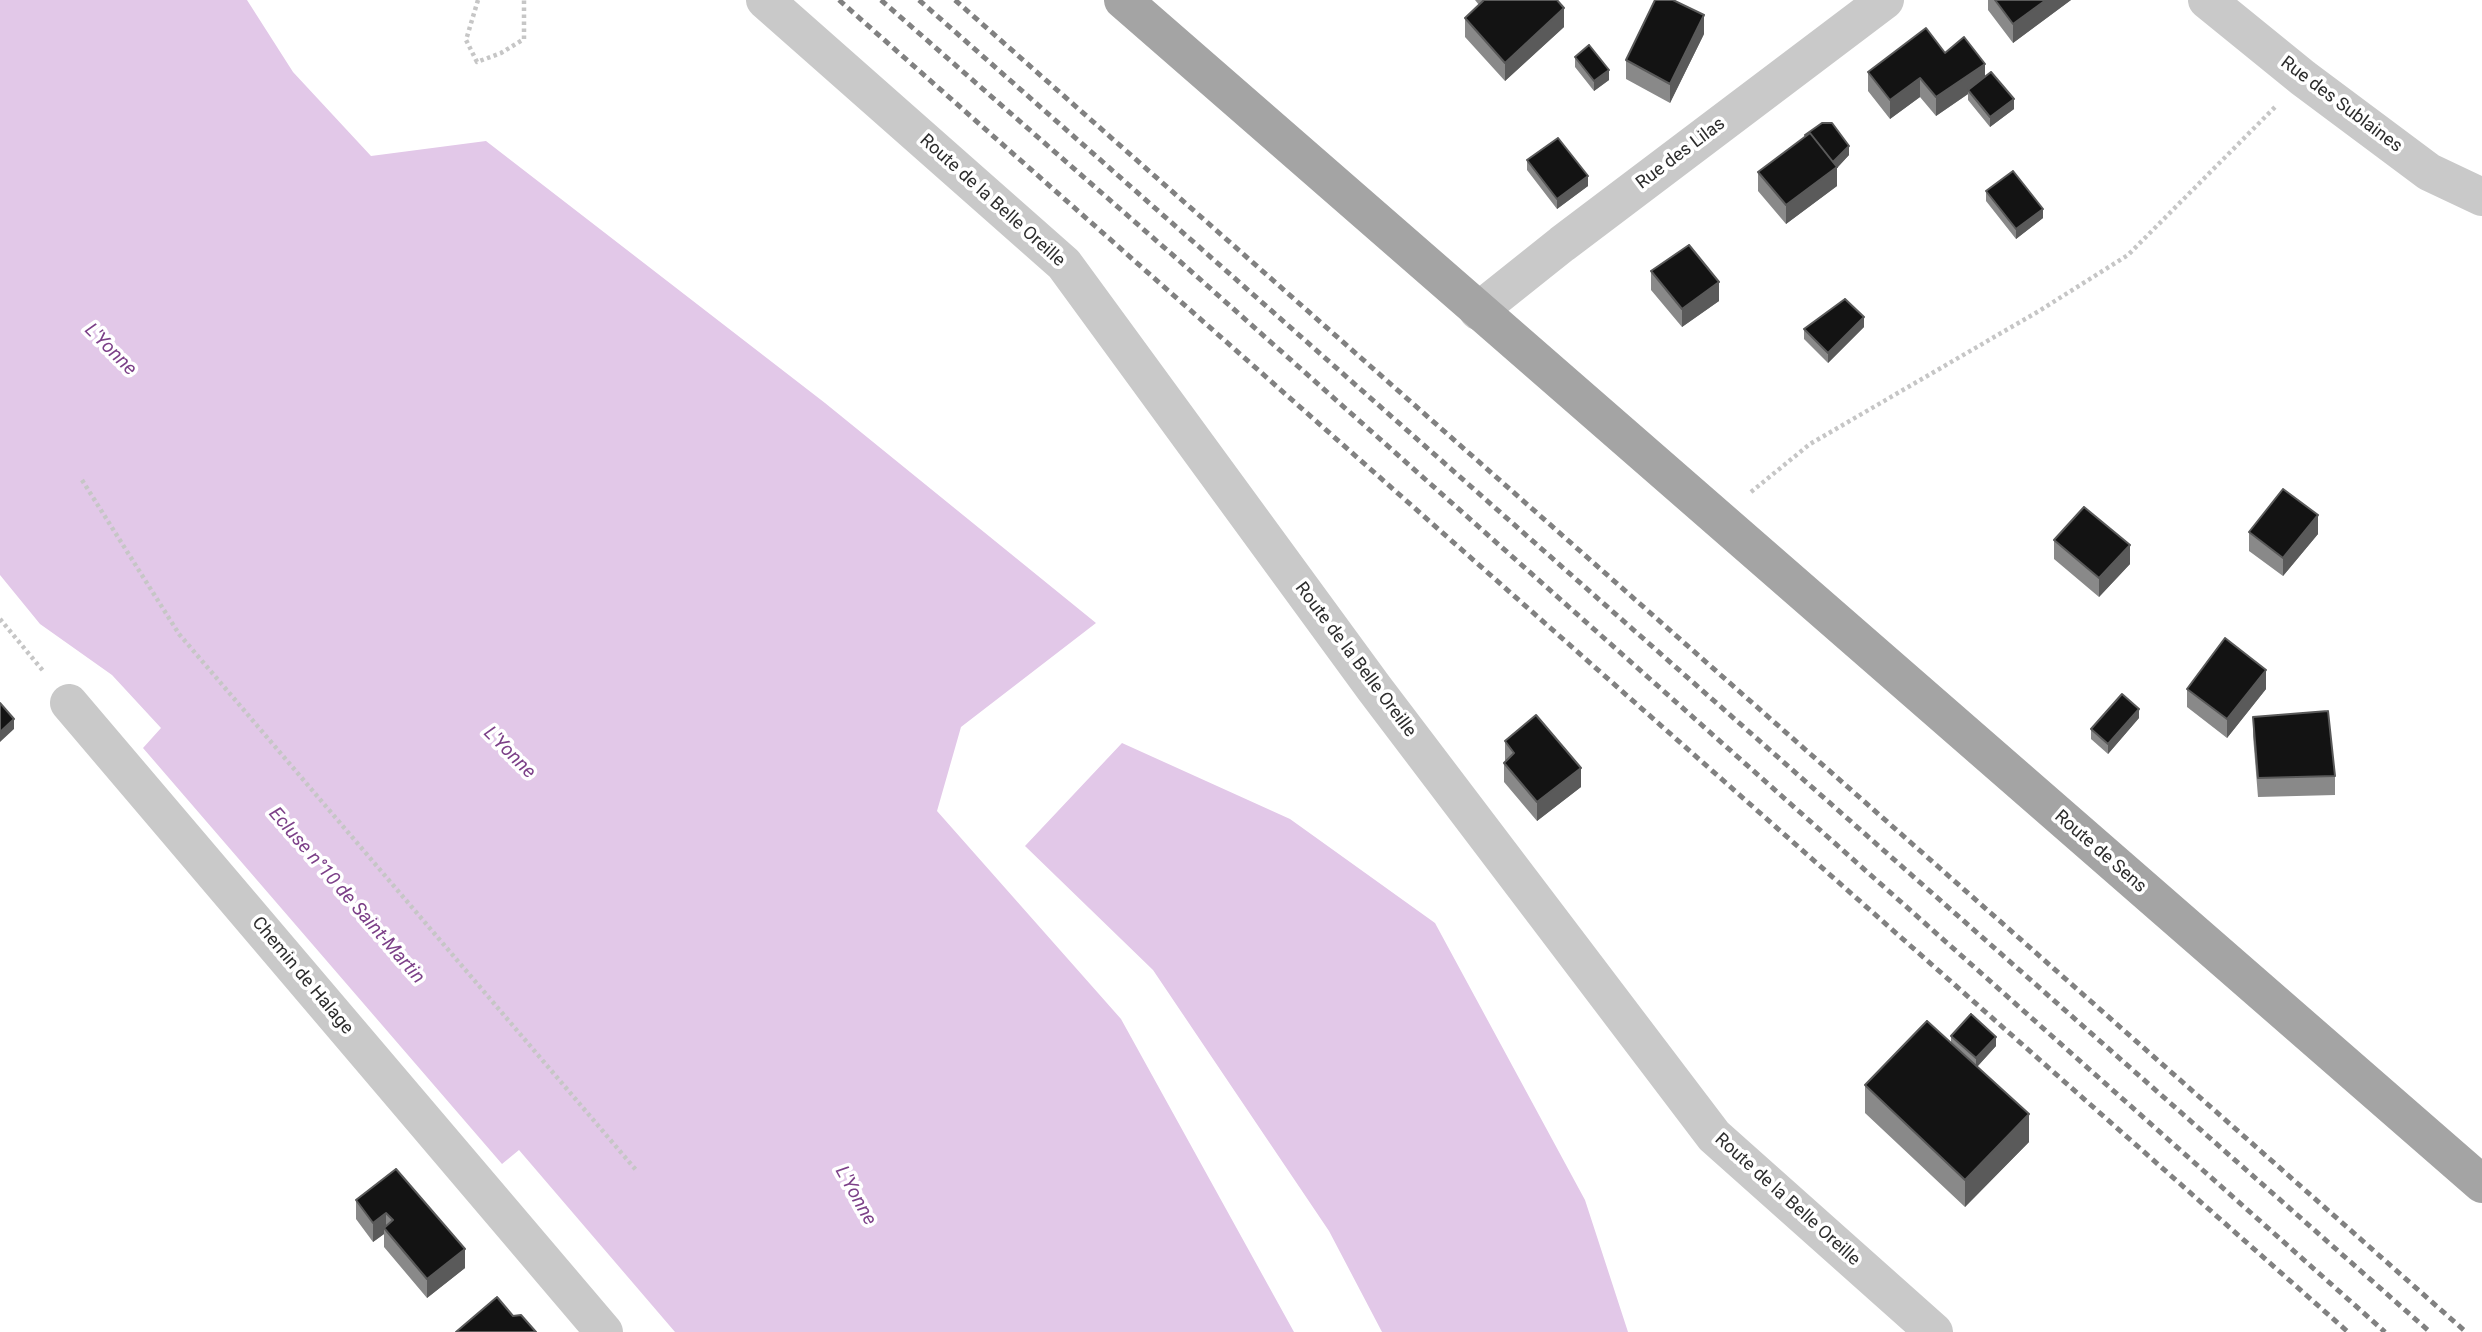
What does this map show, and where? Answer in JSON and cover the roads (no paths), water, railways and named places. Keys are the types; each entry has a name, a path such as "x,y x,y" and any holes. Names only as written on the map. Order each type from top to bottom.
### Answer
{"main road":[{"name":"Route de Sens","path":"1123,0 2482,1184"}],"street":[{"name":"Route de la Belle Oreille","path":"765,0 1064,264 1374,688 1714,1136 1934,1332"},
{"name":"Rue des Lilas","path":"1478,311 1562,244 1885,0"},
{"name":"Rue des Sublaines","path":"2207,0 2303,78 2429,172 2482,197"},
{"name":"Chemin de Halage","path":"69,703 604,1332"}],"water":[{"path":"0,0 247,0 293,72 371,156 486,141 825,403 1096,623 961,727 937,811 1121,1019 1294,1332 675,1332 519,1150 502,1164 143,748 161,728 112,675 40,624 0,575"},
{"path":"1122,743 1290,819 1435,923 1585,1200 1628,1332 1382,1332 1329,1231 1153,970 1025,846"}],"railway":[{"path":"839,0 2348,1332"},
{"path":"881,0 1175,257 2385,1332"},
{"path":"919,0 2430,1332"},
{"path":"955,0 2466,1332"}],"water label":[{"name":"L'Yonne","path":"110,350"},
{"name":"L'Yonne","path":"509,753"},
{"name":"Ecluse n°10 de Saint-Martin","path":"346,896"},
{"name":"L'Yonne","path":"855,1196"}]}
